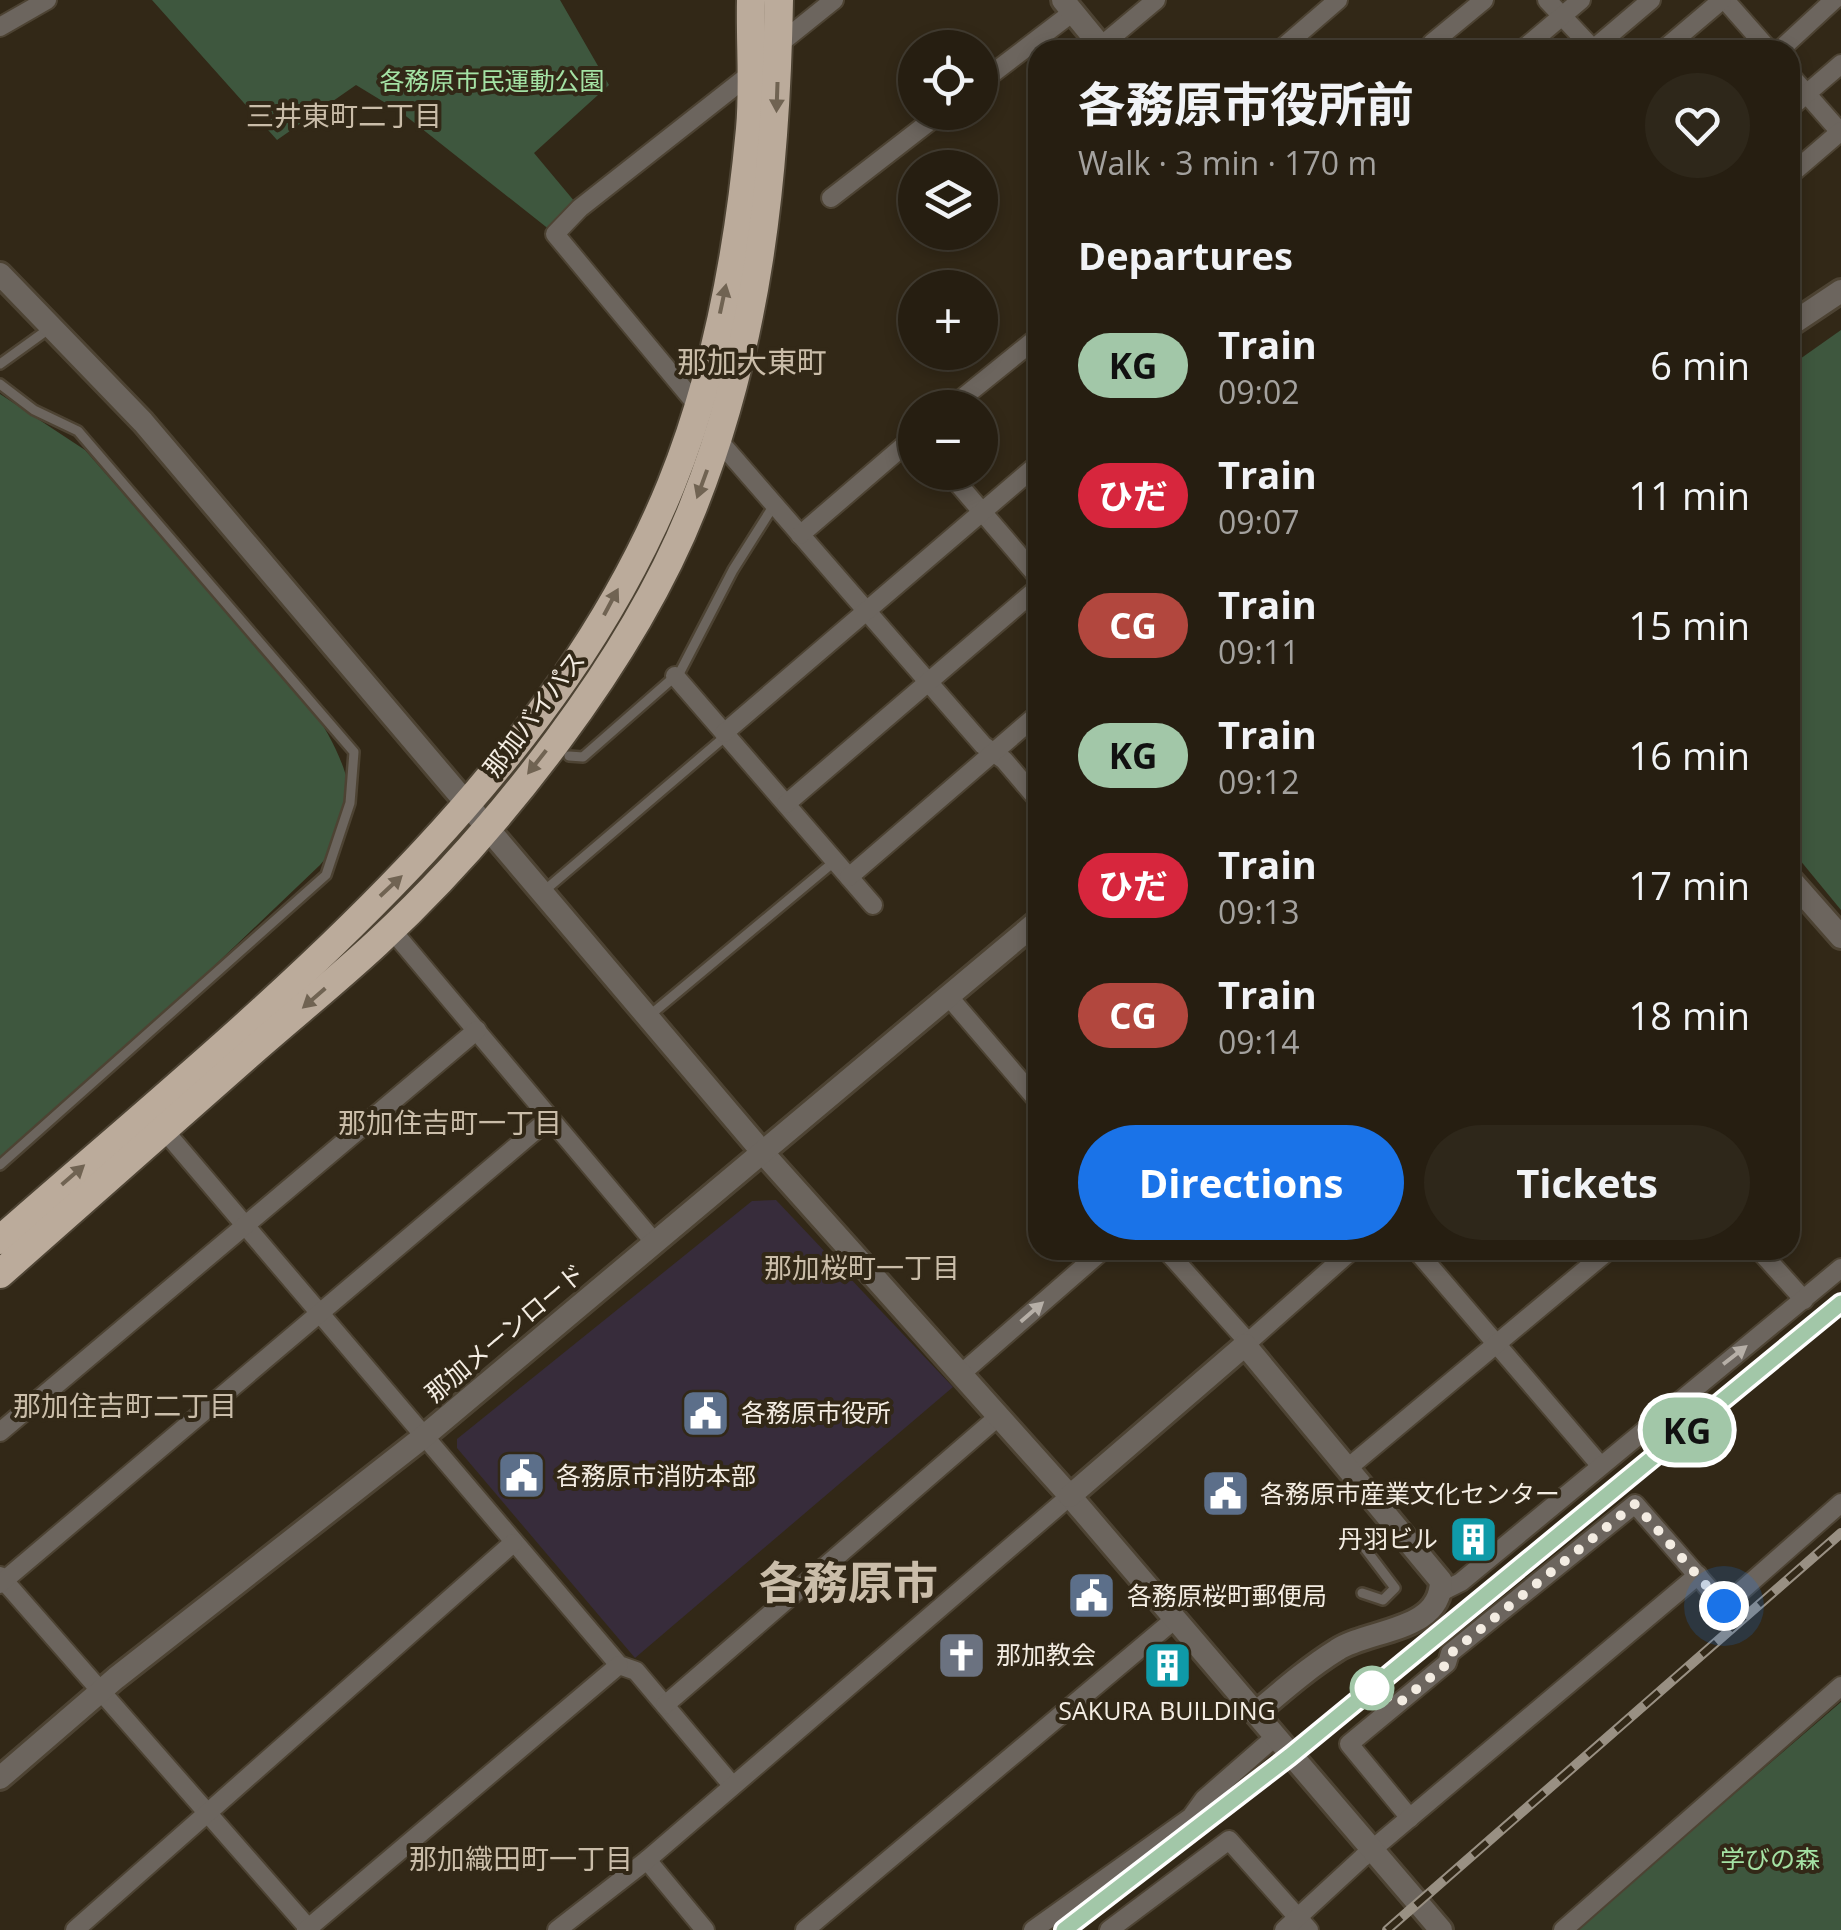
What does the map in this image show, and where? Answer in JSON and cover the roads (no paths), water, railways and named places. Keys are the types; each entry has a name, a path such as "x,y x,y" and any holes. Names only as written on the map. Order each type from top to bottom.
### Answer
{"highway":[{"name":"那加バイパス","path":"0,1240 410,868 468,805 529,728 605,614 671,486 698,403 737,233 750,126 751,0"},
{"name":"那加バイパス","path":"0,1274 391,929 487,826 586,700 634,624 692,510 717,442 767,230 779,0"}],"street":[{"path":"0,27 48,0"},
{"path":"778,45 834,0"},
{"path":"1111,40 1156,0"},
{"path":"1292,40 1338,0"},
{"path":"1437,40 1484,0"},
{"path":"1548,0 1584,40"},
{"path":"1534,40 1581,0"},
{"path":"1604,40 1650,0"},
{"path":"1675,40 1724,0 1759,40"},
{"path":"1791,40 1834,0"},
{"path":"1030,40 1068,6 1096,40"},
{"path":"998,68 1028,41"},
{"path":"1800,99 1841,64"},
{"path":"750,75 580,208 555,234 698,403 717,442 1028,790"},
{"path":"1800,87 1841,132 1800,167"},
{"path":"831,198 919,130"},
{"path":"0,274 143,422 764,1154 1070,1496 1441,1930"},
{"path":"1800,317 1841,291"},
{"path":"972,390 1028,345"},
{"path":"800,535 898,451"},
{"path":"725,734 1028,472"},
{"path":"963,490 1028,566"},
{"path":"786,804 1028,597"},
{"path":"675,676 873,904"},
{"path":"849,876 1028,722"},
{"path":"1800,890 1841,937"},
{"path":"391,929 656,1244"},
{"name":"那加メーンロード","path":"0,1778 102,1690 422,1438 1028,930"},
{"path":"949,997 1028,1088"},
{"path":"0,1432 477,1030"},
{"path":"550,1118 1,1580 208,1810 308,1929 619,1664"},
{"path":"164,1130 513,1543 619,1664 636,1672 732,1785"},
{"path":"962,1373 1092,1260"},
{"path":"1175,1260 1434,1568 1442,1592"},
{"path":"557,1930 646,1860 1341,1260"},
{"path":"1425,1260 1600,1465"},
{"path":"1349,1467 1598,1260"},
{"path":"1768,1260 1804,1300"},
{"path":"1256,1713 1341,1646 1422,1616 1442,1592 1462,1582 1841,1268"},
{"path":"665,1705 999,1416"},
{"path":"1410,1818 1349,1744 1447,1664 1450,1654 1635,1504 1724,1606 1841,1503"},
{"path":"75,1930 513,1543"},
{"path":"1109,1930 1229,1840 1297,1926 1372,1850 1698,1575"},
{"path":"805,1930 1175,1619"},
{"path":"1563,1930 1841,1686"},
{"path":"1033,1930 1191,1818 1204,1799 1276,1737"},
{"path":"646,1860 705,1930"}],"lane":[{"path":"0,364 52,326"},
{"path":"0,384 34,410 78,431 354,752 350,803 326,875 0,1165"},
{"path":"569,756 583,757 675,676 774,505"},
{"path":"544,892 725,734"},
{"path":"650,1016 835,861"},
{"path":"1354,1534 1395,1588 1383,1600 1362,1593"}],"railway":[{"path":"1064,1930 1290,1755 1841,1303"},
{"path":"1387,1930 1841,1533"}],"train":[{"name":"KG","path":"1064,1930 1290,1756 1841,1303"}],"place":[{"name":"各務原市役所","path":"706,1413"},
{"name":"各務原市消防本部","path":"521,1476"},
{"name":"各務原市産業文化センター","path":"1225,1494"},
{"name":"丹羽ビル","path":"1473,1539"},
{"name":"各務原桜町郵便局","path":"1092,1596"},
{"name":"那加教会","path":"961,1655"},
{"name":"SAKURA BUILDING","path":"1167,1665"}],"district":[{"name":"三井東町二丁目","path":"344,116"},
{"name":"那加大東町","path":"752,363"},
{"name":"那加住吉町一丁目","path":"450,1123"},
{"name":"那加桜町一丁目","path":"862,1268"},
{"name":"那加住吉町二丁目","path":"125,1406"},
{"name":"各務原市","path":"848,1583"},
{"name":"那加織田町一丁目","path":"521,1859"}],"park label":[{"name":"各務原市民運動公園","path":"492,81"},
{"name":"学びの森","path":"1770,1859"}]}
